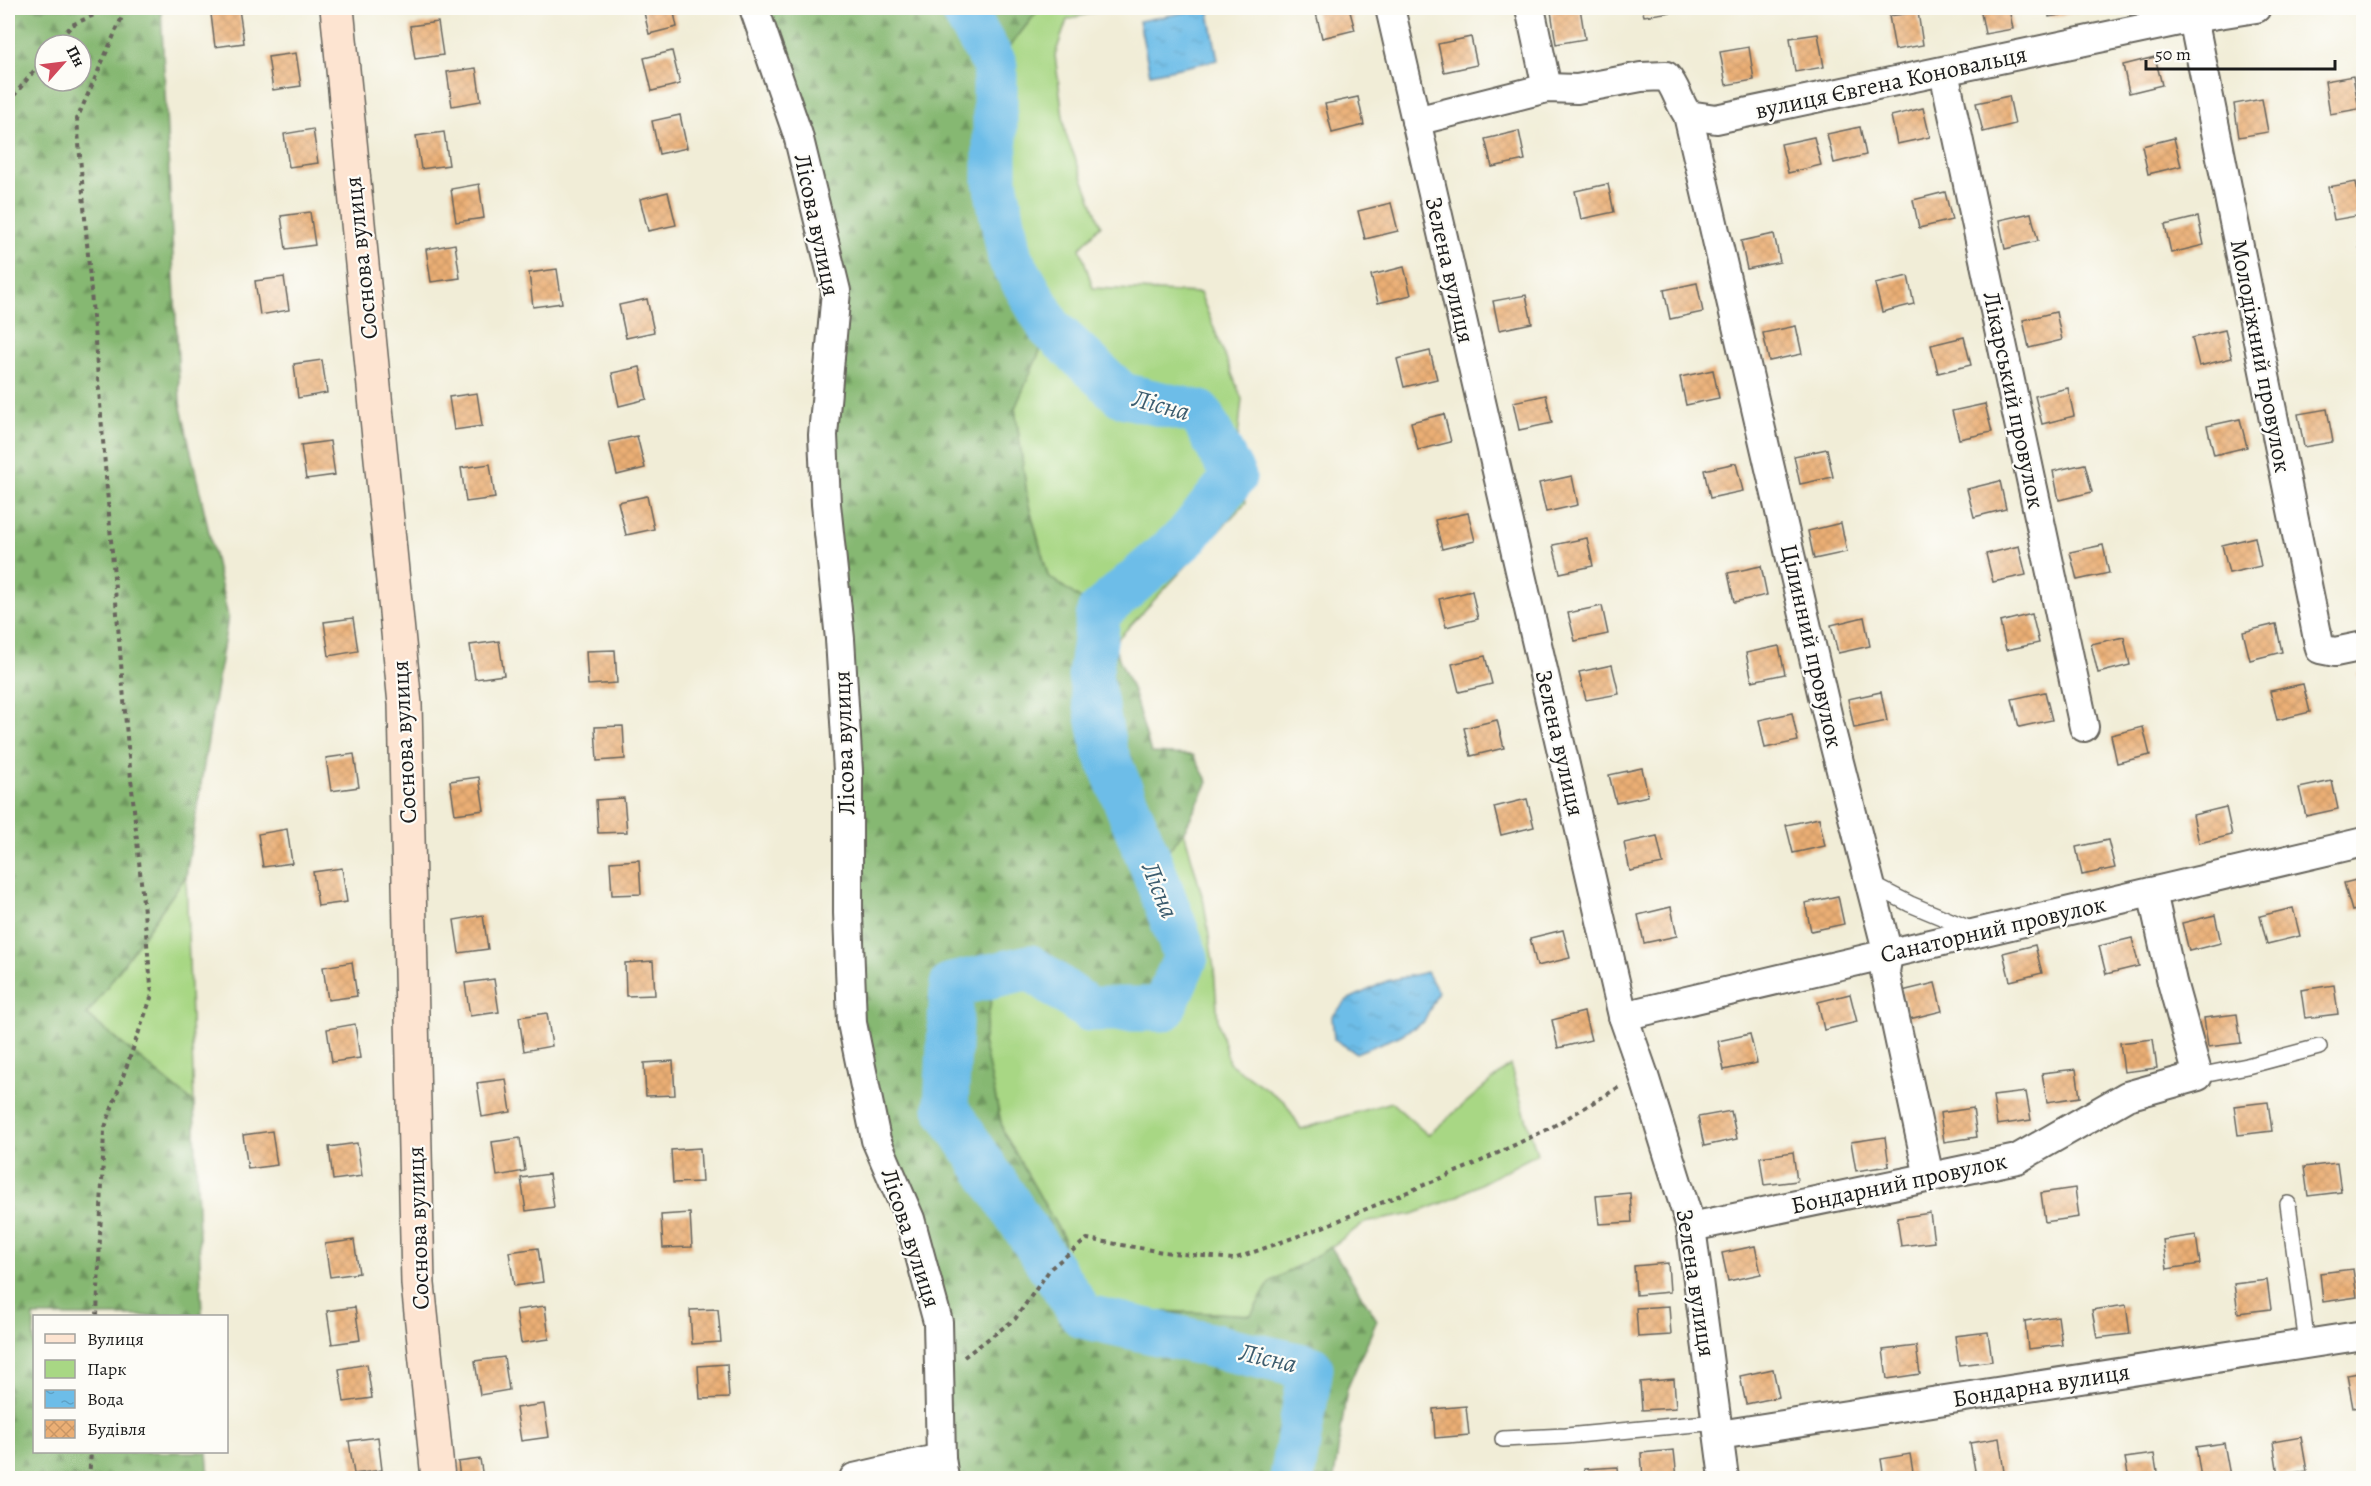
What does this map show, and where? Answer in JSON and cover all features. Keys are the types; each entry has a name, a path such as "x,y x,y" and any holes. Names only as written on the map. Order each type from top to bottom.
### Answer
{"street":[{"name":"Соснова вулиця","path":"337,8 405,704 418,1284 438,1479"},
{"name":"Лісова вулиця","path":"754,8 798,135 836,291 823,435 826,504 840,639 848,771 848,913 852,1023 876,1140 910,1219 938,1322 942,1468"},
{"name":"Зелена вулиця","path":"1390,8 1623,1016 1691,1227 1724,1479"},
{"path":"1530,8 1547,88"},
{"name":"вулиця Євгена Коновальця","path":"1688,115 1716,119 2193,18 2256,8"},
{"name":"Молодіжний провулок","path":"2193,18 2320,649 2336,652 2364,646"},
{"name":"Лікарський провулок","path":"1944,72 2084,727"},
{"path":"1416,121 1547,88 1595,87 1641,77 1666,76 1674,84 1680,105 1688,115"},
{"name":"Цілинний провулок","path":"1688,115 1830,727 1888,954 1885,972 1929,1177"},
{"name":"Санаторний провулок","path":"1623,1016 2364,842"},
{"path":"2152,892 2172,982 2198,1077"},
{"name":"Бондарний провулок","path":"1691,1227 2017,1159 2127,1096 2198,1077"},
{"name":"Бондарна вулиця","path":"1718,1429 2364,1335"},
{"path":"854,1479 942,1468"}],"lane":[{"path":"1871,884 1910,904 1979,933"},
{"path":"2198,1077 2319,1047"},
{"path":"2288,1204 2307,1344"},
{"path":"1503,1439 1718,1429"}],"path":[{"path":"65,33 72,25 96,14 101,8"},
{"path":"97,1315 104,1130 152,995 126,725 77,119 126,8"},
{"path":"8,103 33,72"},
{"path":"940,1376 1015,1319 1051,1268 1087,1239 1163,1252 1234,1259 1318,1229 1475,1164 1552,1127 1643,1073"},
{"path":"89,1479 91,1453"}],"green space":[{"path":"8,8 161,8 180,403 228,617 186,876 87,1015 194,1103 202,1315 33,1315 33,1453 207,1453 209,1478 8,1478"},
{"path":"754,8 1040,8 995,65 995,181 1010,258 1050,328 1015,408 1028,502 1048,576 1099,612 1133,691 1151,753 1193,755 1208,782 1184,831 1154,869 1186,957 1163,1009 1089,1009 1029,967 996,975 983,1042 1003,1131 1064,1239 1059,1323 1081,1318 1129,1313 1179,1312 1251,1315 1270,1282 1331,1247 1377,1320 1347,1389 1334,1478 944,1478 938,1322 852,1023 826,504 836,291"},
{"path":"1040,8 1107,8 1067,20 1055,55 1065,132 1101,225 1080,248 1093,288 1200,293 1242,399 1234,477 1246,502 1113,644 1099,612 1048,576 1028,502 1015,408 1050,328 1010,258 995,181 995,65"},
{"path":"1184,831 1204,903 1214,968 1218,1022 1229,1063 1285,1102 1301,1129 1391,1102 1428,1135 1510,1065 1537,1154 1448,1201 1413,1214 1364,1223 1331,1247 1270,1282 1251,1315 1179,1312 1129,1313 1080,1318 1058,1323 1064,1239 1003,1131 983,1042 996,975 1030,967 1089,1009 1186,957 1153,869"},
{"path":"186,876 194,1103 87,1015"}],"water":[{"path":"1208,8 1218,60 1150,74 1139,21"},
{"path":"1427,972 1438,992 1424,1022 1399,1036 1356,1053 1334,1039 1332,1017 1347,1000 1387,981"}],"building":[{"path":"643,8 673,8 677,27 649,34"},
{"path":"1349,8 1355,30 1322,38 1315,9"},
{"path":"1580,8 1585,39 1556,44 1551,11"},
{"path":"1642,8 1671,8 1672,12 1644,16"},
{"path":"1980,8 2009,8 2013,29 1985,34"},
{"path":"2048,8 2077,8 2078,12 2049,17"},
{"path":"239,9 244,43 215,47 211,14"},
{"path":"1918,12 1923,45 1895,50 1889,16"},
{"path":"438,22 443,55 415,59 410,26"},
{"path":"1818,34 1824,67 1795,72 1790,38"},
{"path":"1471,37 1477,65 1444,72 1438,44"},
{"path":"1749,47 1754,80 1726,85 1720,52"},
{"path":"672,51 680,84 652,91 644,58"},
{"path":"296,53 301,86 273,90 268,57"},
{"path":"2155,57 2162,85 2129,93 2123,65"},
{"path":"476,68 481,101 452,106 447,72"},
{"path":"2353,76 2359,109 2330,114 2325,81"},
{"path":"2009,96 2015,124 1983,132 1976,103"},
{"path":"1358,97 1364,125 1332,133 1325,104"},
{"path":"2262,99 2268,132 2239,137 2234,104"},
{"path":"1923,108 1930,137 1897,144 1891,116"},
{"path":"680,115 687,148 659,154 652,121"},
{"path":"1860,127 1866,155 1834,163 1827,134"},
{"path":"313,129 318,163 289,167 284,134"},
{"path":"1519,131 1525,160 1492,167 1485,139"},
{"path":"444,132 449,165 421,169 416,136"},
{"path":"1814,137 1821,165 1788,173 1781,144"},
{"path":"2174,138 2181,166 2148,174 2142,146"},
{"path":"2356,182 2362,215 2334,220 2328,187"},
{"path":"479,184 484,218 456,222 451,189"},
{"path":"1608,184 1614,212 1581,219 1575,191"},
{"path":"668,192 676,225 648,231 640,199"},
{"path":"1945,192 1952,220 1919,228 1913,200"},
{"path":"1391,203 1398,231 1365,239 1358,211"},
{"path":"310,212 315,245 286,249 281,216"},
{"path":"2031,213 2038,241 2005,249 1999,220"},
{"path":"2198,217 2204,245 2171,253 2165,225"},
{"path":"1774,234 1780,262 1747,269 1741,241"},
{"path":"2364,237 2364,265 2362,265 2358,238"},
{"path":"455,244 460,278 431,282 426,249"},
{"path":"1404,267 1411,295 1378,303 1371,275"},
{"path":"557,269 562,303 533,307 529,273"},
{"path":"1908,276 1914,304 1882,312 1875,284"},
{"path":"284,277 289,310 260,315 255,281"},
{"path":"1697,283 1703,312 1670,319 1664,290"},
{"path":"1526,295 1532,323 1499,330 1493,301"},
{"path":"647,299 654,332 626,338 619,305"},
{"path":"2056,312 2062,340 2029,348 2023,320"},
{"path":"1796,326 1802,354 1769,361 1763,333"},
{"path":"2359,328 2364,328 2364,347 2362,347"},
{"path":"2225,330 2232,358 2199,366 2192,338"},
{"path":"1964,337 1971,365 1938,373 1931,345"},
{"path":"1430,351 1437,379 1404,387 1397,359"},
{"path":"322,360 327,393 298,398 294,364"},
{"path":"640,367 647,399 619,406 612,373"},
{"path":"1713,370 1719,398 1686,405 1680,377"},
{"path":"2068,388 2074,416 2042,424 2035,396"},
{"path":"477,393 482,426 454,430 449,397"},
{"path":"1546,395 1552,423 1519,430 1513,402"},
{"path":"1985,404 1992,432 1959,439 1952,411"},
{"path":"2327,409 2333,442 2304,447 2298,414"},
{"path":"1444,414 1451,442 1418,450 1411,422"},
{"path":"2240,419 2247,447 2214,455 2207,426"},
{"path":"637,436 645,468 617,475 609,442"},
{"path":"330,441 335,475 306,479 301,445"},
{"path":"1827,449 1833,477 1800,484 1794,456"},
{"path":"1736,463 1743,491 1710,498 1704,470"},
{"path":"490,464 495,498 466,502 461,468"},
{"path":"2085,464 2092,492 2059,500 2053,471"},
{"path":"1572,476 1578,505 1546,512 1539,483"},
{"path":"2000,481 2006,509 1974,517 1967,489"},
{"path":"647,496 654,529 626,535 618,502"},
{"path":"1468,513 1475,541 1442,549 1435,520"},
{"path":"1841,523 1847,552 1814,559 1808,531"},
{"path":"2255,537 2261,566 2229,573 2222,545"},
{"path":"1587,538 1593,566 1560,573 1553,545"},
{"path":"2103,545 2109,573 2077,580 2070,552"},
{"path":"2019,546 2026,575 1993,582 1986,554"},
{"path":"1761,566 1767,595 1734,602 1728,573"},
{"path":"1472,591 1478,619 1446,627 1439,599"},
{"path":"1602,606 1608,634 1575,641 1568,613"},
{"path":"2032,614 2039,643 2006,650 2000,622"},
{"path":"1864,617 1870,646 1838,653 1831,625"},
{"path":"353,618 358,651 329,656 324,622"},
{"path":"2276,624 2282,652 2250,660 2243,632"},
{"path":"2124,637 2130,665 2098,673 2091,644"},
{"path":"499,641 504,675 475,679 470,645"},
{"path":"1779,646 1785,674 1752,681 1746,653"},
{"path":"615,650 617,683 588,685 586,651"},
{"path":"1485,656 1492,684 1459,692 1452,664"},
{"path":"1612,665 1619,694 1586,700 1579,672"},
{"path":"2364,672 2364,697 2363,697 2357,673"},
{"path":"2303,684 2310,712 2277,720 2270,691"},
{"path":"1881,692 1887,721 1854,728 1848,699"},
{"path":"2045,692 2052,720 2019,727 2012,699"},
{"path":"1792,713 1798,741 1765,748 1759,720"},
{"path":"1497,720 1504,748 1471,756 1464,728"},
{"path":"623,726 625,759 597,761 595,727"},
{"path":"2143,727 2150,755 2117,763 2111,735"},
{"path":"354,754 359,787 331,791 326,758"},
{"path":"1642,768 1648,796 1616,803 1609,775"},
{"path":"479,777 484,810 455,814 450,781"},
{"path":"2332,781 2338,809 2306,816 2299,788"},
{"path":"624,798 627,832 598,833 596,800"},
{"path":"1527,799 1534,827 1501,835 1494,807"},
{"path":"2226,807 2232,835 2199,843 2193,815"},
{"path":"1819,818 1825,846 1793,853 1786,825"},
{"path":"287,829 292,863 263,867 258,834"},
{"path":"1657,836 1663,864 1630,871 1624,843"},
{"path":"2108,840 2115,868 2082,875 2076,847"},
{"path":"639,860 641,894 612,895 610,862"},
{"path":"342,868 347,902 318,906 313,872"},
{"path":"2364,878 2364,908 2352,911 2344,883"},
{"path":"1838,896 1844,924 1811,931 1805,903"},
{"path":"1671,907 1677,936 1644,943 1638,915"},
{"path":"2293,908 2300,936 2267,944 2260,916"},
{"path":"483,915 488,949 459,953 454,920"},
{"path":"2215,915 2221,943 2189,951 2182,923"},
{"path":"1563,930 1570,958 1537,966 1530,938"},
{"path":"2132,938 2139,966 2106,974 2099,946"},
{"path":"2035,945 2042,973 2010,981 2003,953"},
{"path":"653,961 655,995 626,996 625,963"},
{"path":"352,962 357,996 328,1000 323,967"},
{"path":"494,979 499,1012 470,1016 465,983"},
{"path":"1935,983 1942,1011 1909,1019 1902,991"},
{"path":"2334,985 2338,1014 2305,1018 2301,990"},
{"path":"1850,994 1857,1022 1824,1030 1818,1002"},
{"path":"1584,1012 1591,1040 1558,1048 1552,1020"},
{"path":"547,1013 552,1046 524,1051 519,1017"},
{"path":"2237,1014 2241,1043 2208,1047 2204,1018"},
{"path":"355,1024 360,1058 332,1062 327,1029"},
{"path":"1750,1034 1757,1063 1724,1070 1718,1041"},
{"path":"2153,1039 2157,1068 2124,1072 2120,1043"},
{"path":"673,1061 675,1095 646,1096 644,1063"},
{"path":"2076,1069 2080,1097 2047,1102 2042,1073"},
{"path":"506,1079 511,1112 482,1117 477,1083"},
{"path":"2026,1092 2031,1120 1997,1125 1993,1096"},
{"path":"2268,1102 2272,1131 2238,1135 2234,1106"},
{"path":"1973,1108 1977,1137 1944,1142 1940,1113"},
{"path":"1731,1111 1737,1139 1704,1146 1698,1117"},
{"path":"272,1131 277,1165 248,1169 243,1135"},
{"path":"1885,1137 1889,1166 1856,1171 1851,1142"},
{"path":"520,1138 525,1171 497,1176 492,1142"},
{"path":"357,1143 362,1176 333,1180 329,1147"},
{"path":"700,1148 702,1182 673,1183 671,1150"},
{"path":"1793,1152 1797,1181 1764,1185 1760,1157"},
{"path":"2337,1163 2341,1192 2308,1196 2304,1167"},
{"path":"549,1174 554,1207 526,1211 521,1178"},
{"path":"2075,1188 2079,1217 2045,1222 2041,1193"},
{"path":"1630,1193 1632,1222 1599,1224 1596,1196"},
{"path":"690,1213 692,1247 663,1248 661,1215"},
{"path":"1930,1213 1934,1242 1901,1246 1897,1218"},
{"path":"2196,1235 2200,1264 2167,1269 2163,1240"},
{"path":"354,1240 359,1273 330,1277 325,1244"},
{"path":"1755,1246 1761,1274 1728,1281 1722,1253"},
{"path":"538,1248 543,1282 514,1286 509,1252"},
{"path":"1668,1263 1670,1292 1636,1295 1634,1266"},
{"path":"2353,1269 2357,1297 2323,1302 2320,1273"},
{"path":"2267,1280 2271,1309 2238,1313 2234,1284"},
{"path":"2126,1305 2130,1334 2097,1338 2092,1310"},
{"path":"545,1306 549,1339 521,1343 516,1310"},
{"path":"1669,1306 1671,1335 1638,1337 1636,1308"},
{"path":"355,1307 360,1340 332,1344 327,1311"},
{"path":"718,1309 721,1342 692,1344 690,1310"},
{"path":"2058,1316 2062,1345 2028,1349 2025,1321"},
{"path":"1988,1332 1992,1361 1959,1365 1955,1336"},
{"path":"1916,1346 1920,1374 1887,1379 1883,1350"},
{"path":"504,1357 509,1390 480,1395 475,1361"},
{"path":"367,1364 372,1398 344,1402 339,1369"},
{"path":"727,1364 729,1398 700,1399 698,1366"},
{"path":"1773,1369 1779,1397 1746,1404 1740,1376"},
{"path":"2364,1372 2364,1406 2353,1408 2347,1375"},
{"path":"1674,1379 1676,1408 1642,1410 1640,1382"},
{"path":"544,1404 549,1437 521,1441 516,1408"},
{"path":"1466,1406 1469,1435 1435,1438 1433,1409"},
{"path":"378,1437 382,1470 354,1474 349,1441"},
{"path":"2301,1437 2307,1471 2278,1475 2273,1442"},
{"path":"1999,1438 2004,1472 1976,1476 1970,1443"},
{"path":"2224,1443 2230,1476 2201,1478 2196,1447"},
{"path":"1674,1450 1677,1478 1643,1478 1641,1453"},
{"path":"1910,1454 1914,1478 1884,1478 1881,1459"},
{"path":"2154,1454 2158,1478 2129,1478 2125,1458"},
{"path":"480,1459 483,1478 460,1478 458,1462"},
{"path":"1618,1467 1619,1478 1585,1478 1584,1469"}],"waterway":[{"name":"Лісна","path":"962,8 995,65 995,181 1010,258 1050,328 1122,395 1200,413 1234,477 1186,537 1099,612 1090,676 1105,751 1186,957 1163,1009 1089,1009 1030,967 952,985 946,1108 1083,1316 1311,1368 1292,1478"}]}
